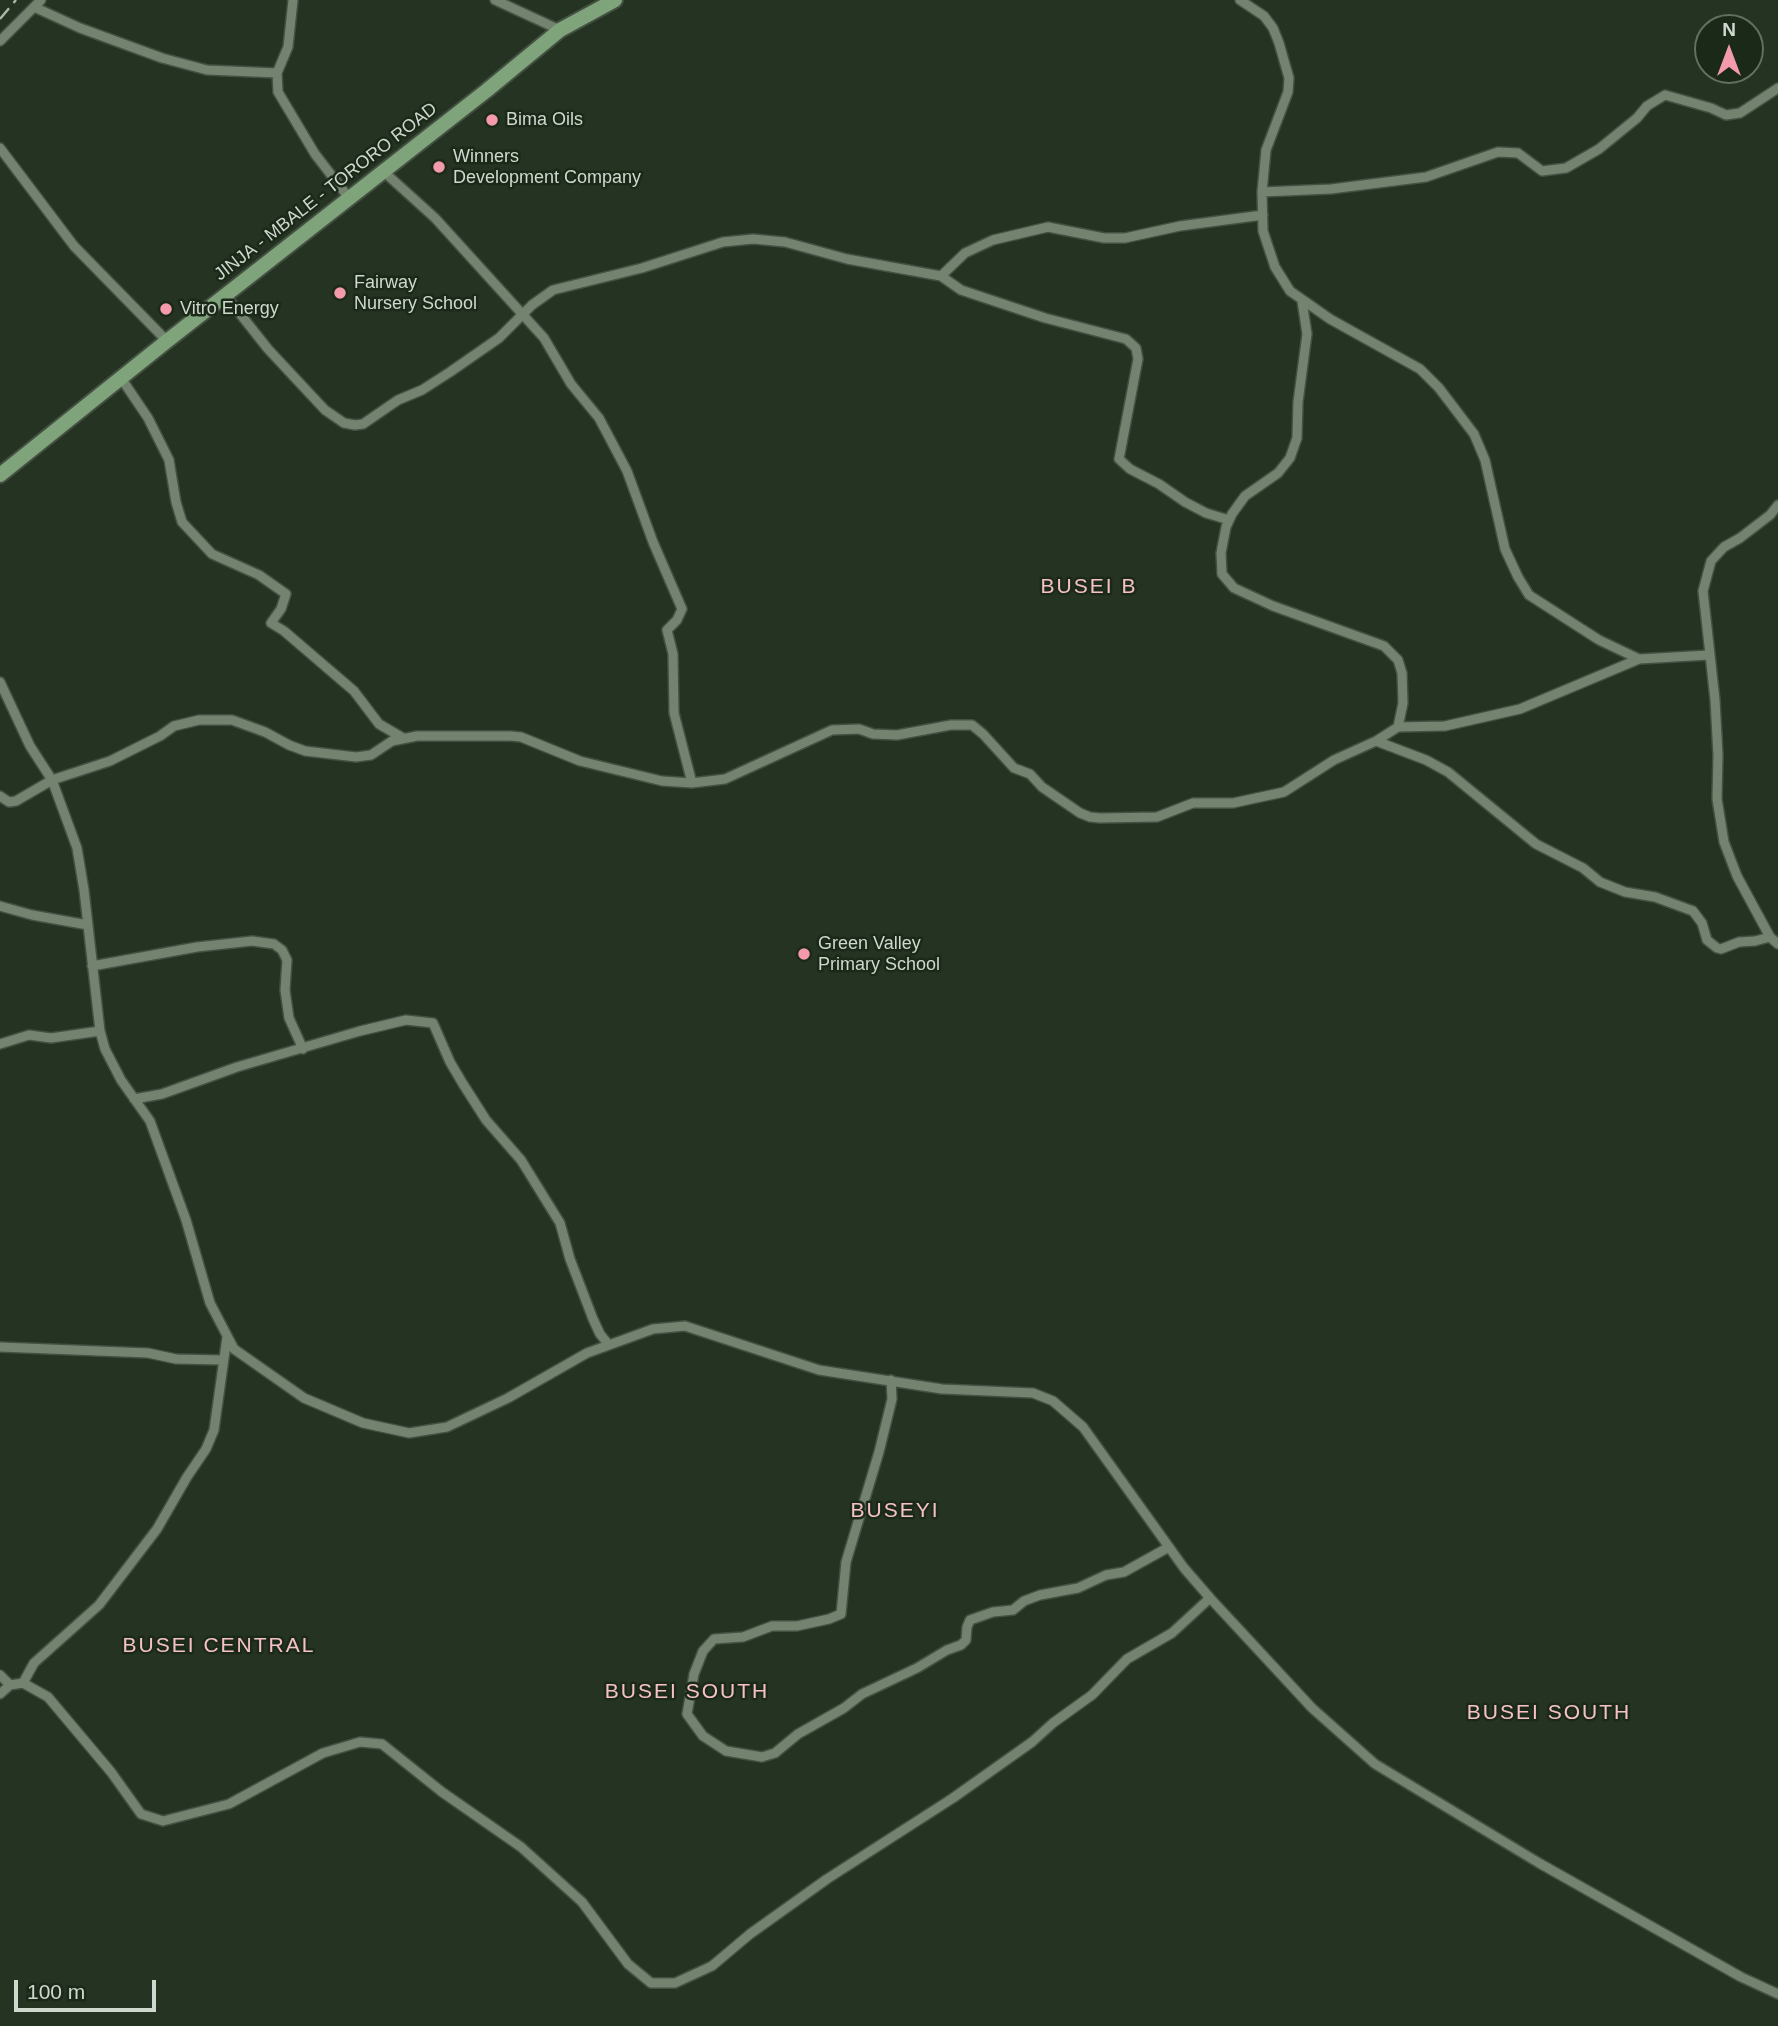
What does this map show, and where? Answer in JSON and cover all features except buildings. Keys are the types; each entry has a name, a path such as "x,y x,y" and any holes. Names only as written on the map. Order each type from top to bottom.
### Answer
{"main road":[{"name":"JINJA - MBALE - TORORO ROAD","path":"0,475 560,30 615,0"}],"street":[{"path":"293,0 288,47 277,74 278,92 316,154 349,198"},
{"path":"495,0 560,30"},
{"path":"1240,0 1264,16 1273,28 1289,78 1288,92 1266,150 1262,192 1263,231 1275,267 1290,291 1302,301 1420,369 1439,388 1474,434 1485,460 1505,549 1530,595 1599,640 1639,659"},
{"path":"0,41 37,4 80,28 162,58 207,70 277,74"},
{"path":"1262,192 1331,189 1426,177 1498,152 1518,153 1542,171 1566,168 1599,149 1637,118 1647,106 1665,95 1726,115 1740,113 1778,88"},
{"path":"0,148 74,246 167,341"},
{"path":"383,171 435,218 516,309 524,313 544,338 571,384 599,418 627,471 653,542 682,609 677,620 667,630 673,654 674,713 692,783"},
{"path":"941,276 965,253 993,240 1048,226 1104,238 1125,238 1180,226 1263,215"},
{"path":"226,296 268,349 325,410 344,423 355,425 363,424 398,400 422,390 450,372 499,338 553,290 642,268 723,242 753,239 785,242 837,257 941,276 961,290 1045,318 1126,339 1136,348 1138,359 1119,459 1130,469 1185,502 1206,513 1229,520"},
{"path":"1302,301 1307,334 1298,402 1297,438 1290,458 1278,473 1245,496 1229,520 1221,553 1222,574 1234,588 1273,606 1384,646 1398,660 1402,673 1403,703 1398,727"},
{"path":"121,378 148,418 169,460 182,522 212,554 259,575 286,594 281,609 271,623 354,691 379,723 403,738"},
{"path":"1376,741 1426,760 1448,772 1536,844 1583,867 1600,881 1626,892 1654,897 1693,911 1702,923 1707,940 1717,948 1739,942 1774,940 1737,876 1724,842 1717,799 1718,755 1703,591 1710,561 1724,547 1770,515 1778,505"},
{"path":"0,796 9,802 16,802 52,780 110,761 174,726 199,720 232,720 305,751 356,758 372,755 392,741 417,736 521,737 580,761 662,780 692,783 725,779 832,730 859,729 873,734 897,735 951,725 972,725 984,734 1014,768 1030,774 1042,787 1080,813 1100,818 1141,818 1168,814 1193,803 1233,803 1284,792 1334,760 1376,741 1398,727 1445,726 1520,709 1639,659 1709,655"},
{"path":"0,682 30,746 52,780 77,848 100,1031 105,1049 121,1080 150,1121 186,1220 209,1303 234,1349 304,1398 362,1423 410,1433 447,1427 508,1398 587,1353 653,1329 685,1326 819,1370 942,1389 1033,1393 1053,1401 1083,1427 1169,1547 1210,1598 1312,1709 1375,1764 1539,1863 1741,1977 1778,1994"},
{"path":"0,906 88,926"},
{"path":"92,967 206,946 252,941 274,944 282,950 287,960 285,990 289,1018 303,1049"},
{"path":"134,1099 162,1094 237,1067 360,1031 407,1020 433,1023 450,1062 469,1093 486,1119 521,1160 560,1223 570,1259 593,1319 609,1345"},
{"path":"0,1044 29,1035 51,1038 100,1031"},
{"path":"23,1683 34,1663 105,1599 157,1529 206,1450 214,1430 227,1337"},
{"path":"0,1347 148,1353 176,1359 223,1360"},
{"path":"891,1380 892,1399 879,1452 846,1562 841,1614 797,1626 772,1626 743,1637 714,1639 704,1651 694,1674 687,1714 704,1736 726,1751 762,1757 775,1753 798,1734 844,1709 862,1695 961,1645 966,1640 967,1627 971,1620 993,1612 1013,1610 1024,1601 1040,1595 1078,1588 1105,1575 1124,1572 1169,1547"},
{"path":"0,1694 10,1685 23,1683 48,1697 111,1772 141,1814 163,1821 229,1804 323,1753 360,1742 382,1744 442,1792 520,1847 572,1892 628,1964 651,1983 675,1983 712,1966 750,1934 827,1879 953,1798 1032,1742 1092,1695 1127,1659 1172,1633 1210,1598"},
{"path":"0,1675 10,1685"}],"railway":[{"path":"0,19 16,0"}],"place":[{"name":"Bima Oils","path":"492,120"},
{"name":"Winners Development Company","path":"439,167"},
{"name":"Fairway Nursery School","path":"340,293"},
{"name":"Vitro Energy","path":"166,309"},
{"name":"Green Valley Primary School","path":"804,954"}],"district":[{"name":"BUSEI B","path":"1089,587"},
{"name":"BUSEYI","path":"895,1511"},
{"name":"BUSEI CENTRAL","path":"219,1646"},
{"name":"BUSEI SOUTH","path":"687,1692"},
{"name":"BUSEI SOUTH","path":"1549,1713"}]}
